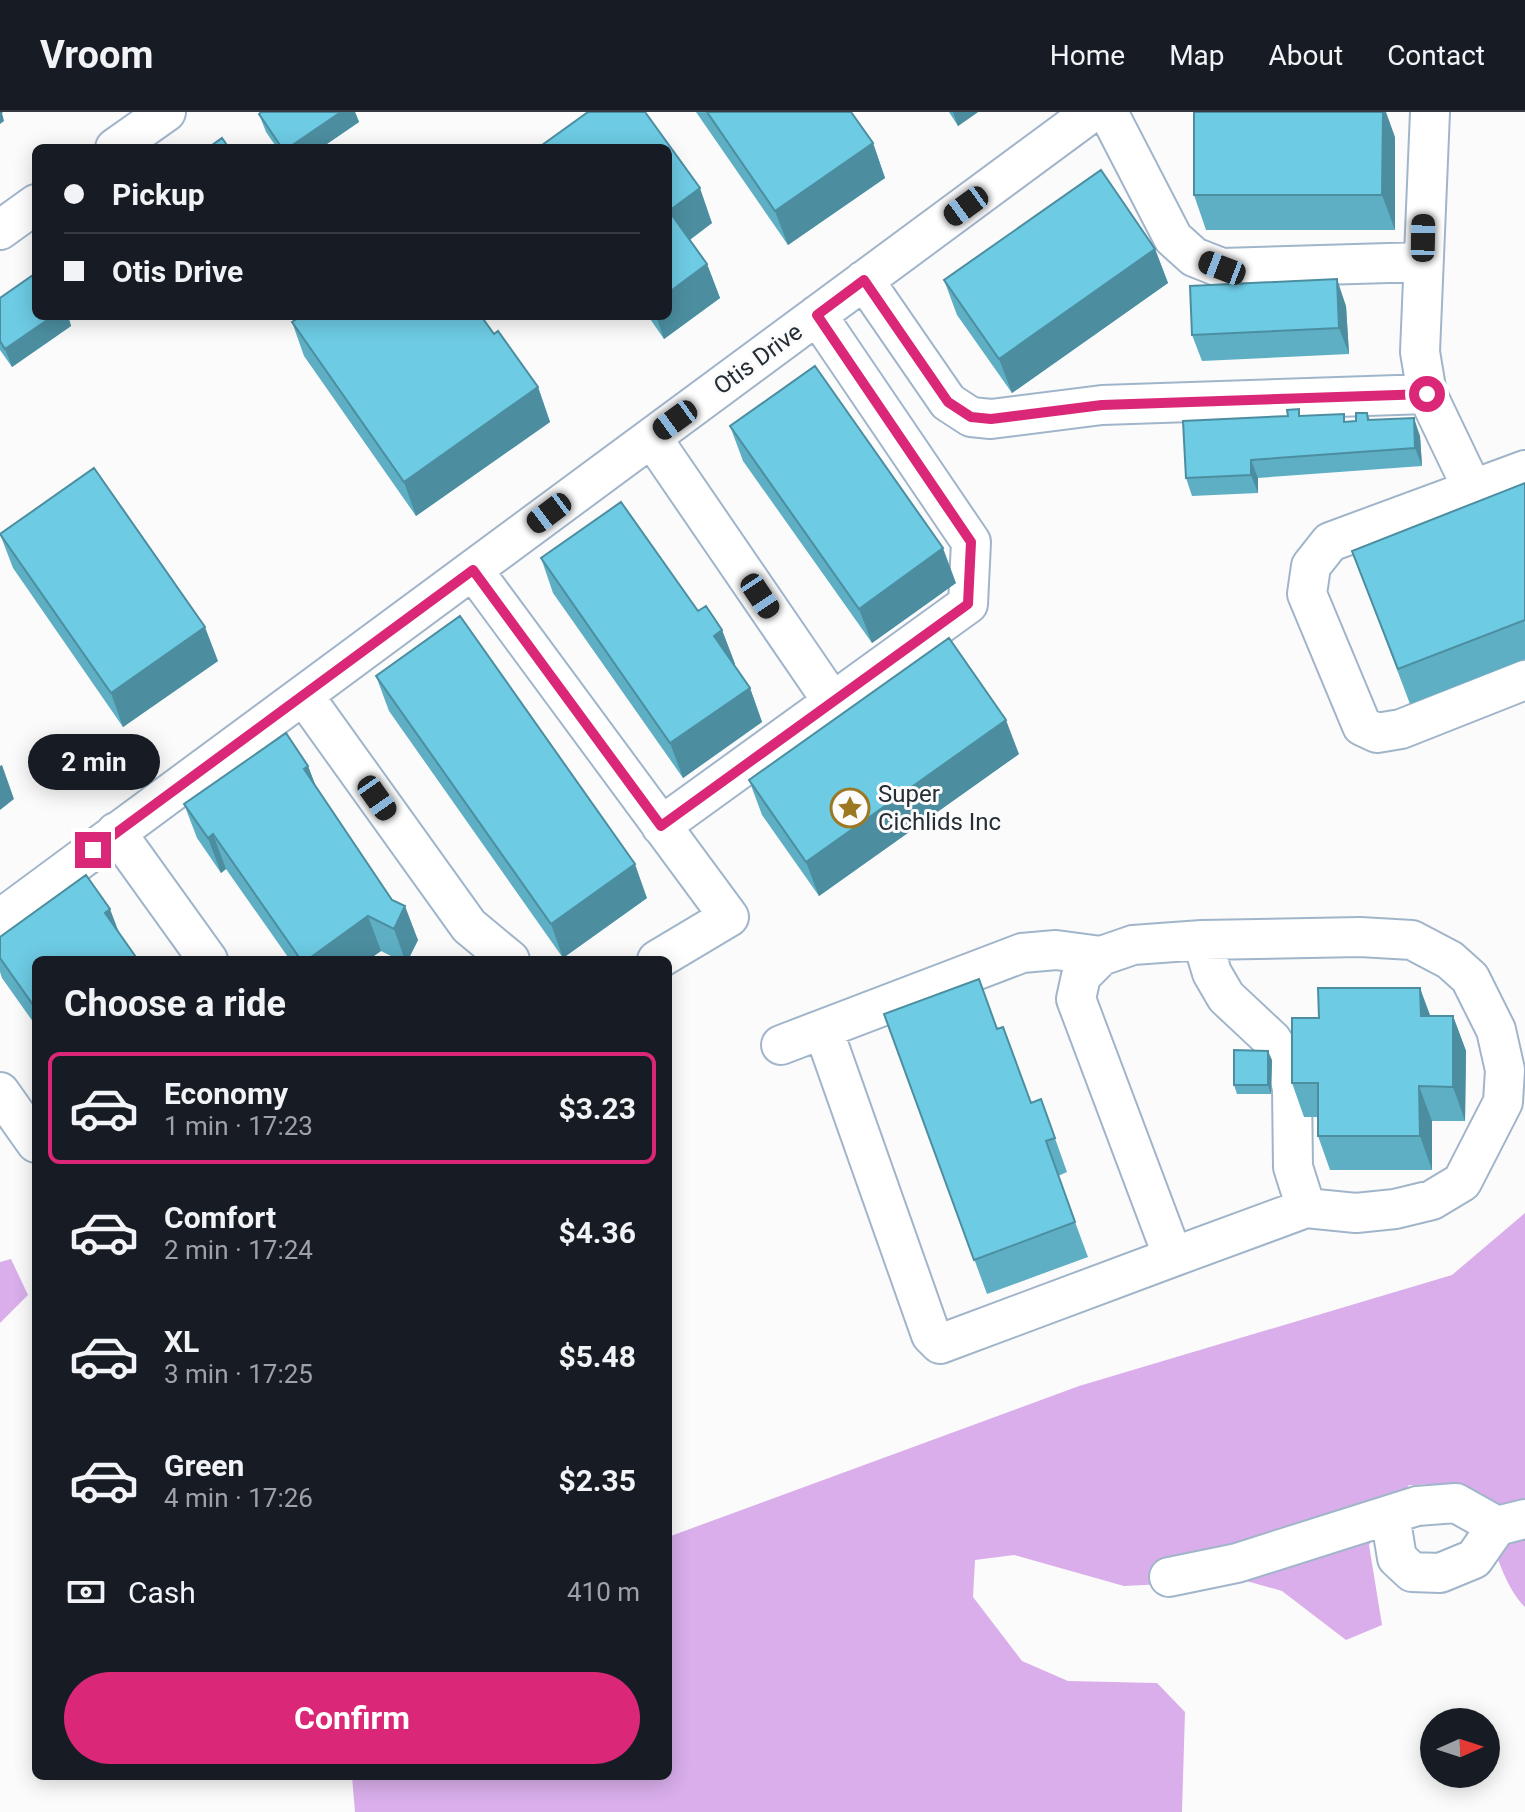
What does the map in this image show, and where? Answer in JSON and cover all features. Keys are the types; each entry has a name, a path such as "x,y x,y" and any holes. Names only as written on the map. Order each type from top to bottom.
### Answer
{"street":[{"path":"121,144 166,112"},
{"name":"Otis Drive","path":"0,919 1092,112"},
{"path":"1108,112 1173,238 1194,257 1222,268 1423,262"},
{"path":"1430,112 1423,214 1420,352 1427,394 1472,488"},
{"path":"0,230 32,207"},
{"path":"864,280 948,402 971,417 991,419 1102,405 1427,394"},
{"path":"661,826 968,604 971,542 817,315"},
{"path":"652,438 832,701"},
{"path":"1525,470 1330,542 1311,566 1307,594 1362,726 1377,733 1401,729 1525,680"},
{"path":"473,570 729,917 664,956"},
{"path":"304,696 469,926 505,956"},
{"path":"116,832 205,956"},
{"path":"823,1029 931,1335 940,1344 1306,1208 1356,1213 1395,1209 1432,1200 1462,1182 1503,1102 1515,1070 1470,978 1450,960 1412,940 1360,937 1202,940 1133,945 1101,956 1081,976 1076,999 1173,1257"},
{"path":"1202,940 1212,973 1226,997 1272,1040 1285,1061 1292,1088 1293,1167 1306,1208"},
{"path":"781,1045 1022,953 1056,950 1101,956"},
{"path":"0,1092 32,1137"},
{"path":"1169,1577 1237,1563 1417,1506 1456,1503 1511,1522 1474,1559 1440,1573 1412,1572 1397,1558 1390,1515"}],"shaded area":[{"path":"1525,1213 1525,1607 1505,1577 1474,1508 1462,1496 1438,1485 1409,1485 1369,1545 1382,1625 1346,1640 1282,1591 1243,1580 1124,1586 1014,1555 975,1560 973,1597 1022,1661 1068,1681 1157,1683 1185,1712 1182,1812 355,1812 352,1780 672,1780 672,1536 1079,1386 1452,1275"},
{"path":"11,1259 28,1295 0,1323 0,1262"}],"building":[{"path":"341,112 294,144 279,144 259,114"},
{"path":"588,112 645,112 668,144 544,144"},
{"path":"707,112 851,112 873,143 775,211"},
{"path":"1194,112 1383,112 1382,195 1194,195"},
{"path":"672,149 700,188 672,209"},
{"path":"1101,170 1155,249 999,359 944,280"},
{"path":"672,215 707,264 672,290"},
{"path":"32,276 32,320 47,320 5,349 0,341 0,298"},
{"path":"1337,279 1339,328 1192,335 1190,286"},
{"path":"484,320 494,334 498,331 538,387 404,482 292,322"},
{"path":"815,366 943,548 859,609 730,426"},
{"path":"1299,409 1299,416 1344,414 1344,422 1356,421 1356,413 1367,413 1368,420 1414,418 1415,448 1251,460 1251,475 1186,478 1183,421 1288,416 1287,410"},
{"path":"94,468 205,627 111,693 0,534"},
{"path":"1525,483 1525,620 1398,669 1352,551"},
{"path":"621,502 698,611 706,606 722,630 714,636 750,688 670,743 541,558"},
{"path":"460,616 635,864 551,924 376,676"},
{"path":"949,638 1006,720 806,862 749,780"},
{"path":"286,733 308,766 304,769 392,900 405,906 394,929 368,916 313,956 298,956 213,834 208,838 184,804"},
{"path":"86,875 110,909 105,913 135,956 32,956 32,1003 0,958 0,937"},
{"path":"979,979 997,1029 1003,1027 1031,1103 1041,1099 1055,1138 1046,1141 1075,1222 974,1260 884,1014"},
{"path":"1318,988 1420,988 1421,1016 1453,1016 1453,1087 1419,1086 1420,1136 1318,1136 1318,1083 1292,1083 1292,1018 1319,1018"},
{"path":"1234,1050 1268,1051 1268,1085 1234,1085"}],"place":[{"name":"Super Cichlids Inc","path":"850,808"}],"route":[{"path":"93,850 473,570 661,826 968,604 971,542 817,315 864,280 948,402 971,417 991,419 1102,405 1427,394"}]}
